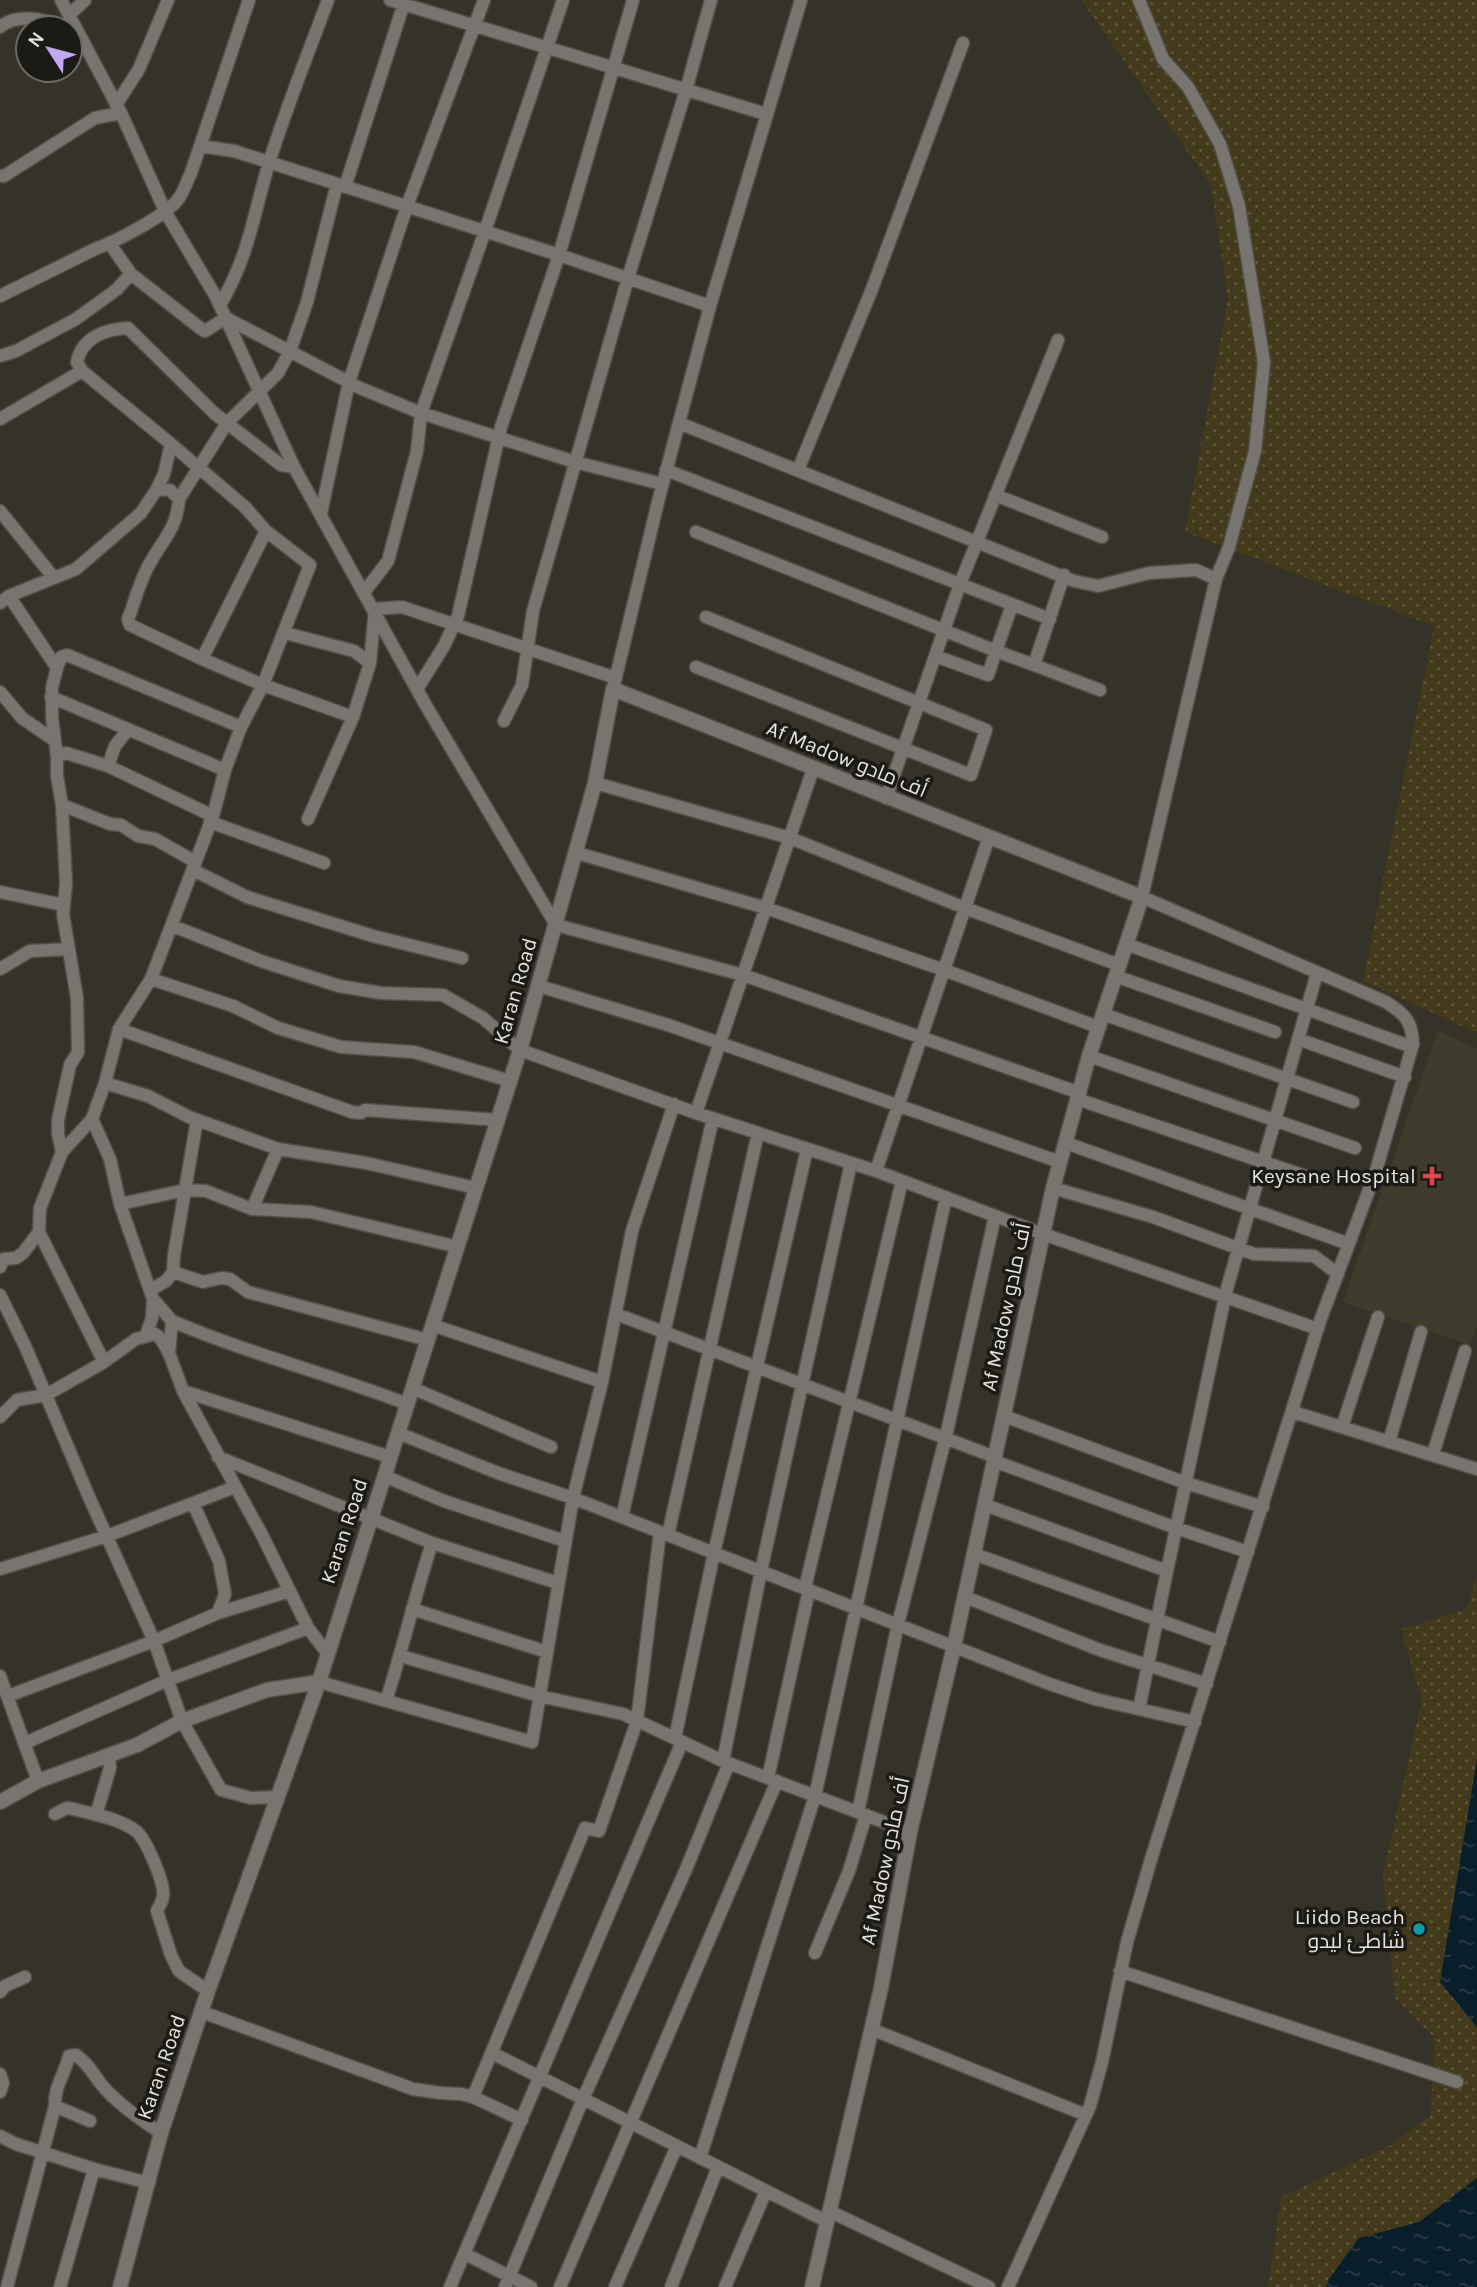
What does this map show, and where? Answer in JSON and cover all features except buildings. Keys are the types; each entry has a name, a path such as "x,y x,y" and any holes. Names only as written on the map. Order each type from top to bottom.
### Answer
{"street":[{"path":"70,14 85,0"},
{"path":"0,177 95,118 119,109 168,0"},
{"path":"0,296 110,244 166,213 180,198 249,0"},
{"path":"220,305 235,279 248,247 270,162 328,0"},
{"path":"321,513 348,382 407,206 484,0"},
{"path":"365,591 388,561 417,451 421,413 563,0"},
{"path":"417,689 444,646 458,616 499,439 559,255 633,0"},
{"path":"504,721 522,685 533,611 711,0"},
{"path":"374,609 402,607 527,649 614,683 662,484 710,306 801,0"},
{"path":"1007,2287 1086,2115 1102,2062 1120,1971 1152,1856 1318,1329 1375,1174 1412,1046 1412,1029 1407,1019 1396,1009 1142,897 1216,579 1229,547 1255,451 1264,362 1239,206 1220,145 1188,87 1163,59 1139,0"},
{"path":"353,717 263,685 202,659 135,628 128,620 150,563 167,540 178,511 179,499 228,424 248,400 278,373 290,351 399,1 766,114"},
{"path":"799,471 872,289 963,43"},
{"path":"84,44 119,109 166,213 226,317 295,467 417,689 556,925 743,975 922,1037 1262,1163 1317,1180"},
{"path":"200,146 233,151 270,162 710,306"},
{"path":"110,244 131,274 205,331 226,317"},
{"path":"0,356 16,351 76,319 116,290 131,274"},
{"path":"226,317 348,382 421,413 575,462 662,484"},
{"path":"76,319 91,339"},
{"path":"104,1362 39,1232 40,1208 62,1152 92,1119 105,1083 119,1029 151,979 212,819 225,770 241,727 263,685 310,565 266,531 245,507 82,371 76,362 79,352 91,339 111,329 128,328 214,414 281,465 295,467"},
{"path":"886,797 976,541 1058,341"},
{"path":"0,419 82,371"},
{"path":"679,423 1074,581 1098,586 1149,573 1196,570 1216,579"},
{"path":"57,668 4,600 76,569 141,513 164,474 171,444"},
{"path":"666,470 1050,619"},
{"path":"157,489 170,490 179,499"},
{"path":"995,495 1102,537"},
{"path":"0,511 54,578"},
{"path":"202,659 266,531"},
{"path":"696,532 1100,690"},
{"path":"1034,665 1064,575"},
{"path":"935,656 988,675 1012,605"},
{"path":"308,819 353,717 370,663 374,609"},
{"path":"696,667 971,775 986,730 706,617"},
{"path":"285,633 354,651 370,663"},
{"path":"62,1152 58,1119 70,1065 78,1052 78,998 64,905 66,883 62,805 51,698 61,657 67,655 241,727"},
{"name":"Af Madow أف مادو","path":"614,683 813,769 1142,897 1089,1056 1053,1188 965,1597 910,1832 871,2029 812,2287"},
{"name":"Karan Road","path":"120,2287 161,2133 208,1991 319,1682 520,1051 595,783 614,683"},
{"path":"0,692 22,718 54,740"},
{"path":"51,698 225,770"},
{"path":"108,766 115,746 127,731"},
{"path":"57,757 66,753 108,766 212,819 324,863"},
{"path":"696,1112 813,769"},
{"path":"595,783 790,838 1275,1032"},
{"path":"62,805 110,824 121,825 138,836 155,839 247,897 373,936 462,958"},
{"path":"876,1171 989,837"},
{"path":"577,853 766,908 944,970 1286,1078 1353,1102"},
{"path":"0,892 64,905"},
{"path":"173,926 261,961 339,986 381,993 443,995 483,1018 520,1051 876,1171 1043,1234 1318,1329"},
{"path":"1126,944 1412,1046"},
{"path":"0,969 30,951 69,949"},
{"path":"1139,1709 1225,1297 1317,973"},
{"path":"151,979 233,1006 278,1028 341,1047 414,1052 510,1081"},
{"path":"538,986 668,1024 1060,1162"},
{"path":"119,1029 352,1112 361,1113 365,1110 498,1120"},
{"path":"1298,1039 1405,1077"},
{"path":"1089,1056 1354,1148"},
{"path":"105,1083 148,1096 197,1120 278,1149 366,1163 476,1188"},
{"path":"0,1802 37,1781 137,1745 182,1721 267,1690 319,1682 532,1742 573,1498 602,1382 632,1231 674,1104"},
{"path":"622,1517 713,1118"},
{"path":"92,1119 110,1159 120,1204 152,1294 173,1321 233,1346 407,1404"},
{"path":"146,1335 152,1318 152,1294 173,1272 197,1120"},
{"path":"473,2097 585,1828 599,1831 637,1721 664,1534 758,1133"},
{"path":"1066,1143 1349,1244"},
{"path":"253,1209 278,1149"},
{"path":"450,2287 679,1740 714,1553 807,1149"},
{"path":"507,2282 583,2099 687,1867 726,1762 761,1571 851,1163"},
{"path":"560,2287 773,1780 807,1589 902,1181"},
{"path":"1053,1188 1153,1217 1238,1250 1254,1254 1314,1256 1338,1274"},
{"path":"120,1204 185,1190 206,1191 253,1209 311,1212 457,1247"},
{"path":"700,2158 815,1796 946,1197"},
{"path":"815,1954 849,1871 898,1625 946,1438 995,1216"},
{"path":"2,1262 23,1253 39,1232"},
{"path":"173,1272 204,1282 230,1279 248,1292 430,1332 602,1382"},
{"path":"0,1295 153,1641 182,1721 221,1790 251,1798 276,1797"},
{"path":"616,1314 1176,1528 1248,1552"},
{"path":"1342,1427 1378,1317"},
{"path":"169,1353 173,1321"},
{"path":"1389,1442 1421,1332"},
{"path":"0,1417 18,1400 46,1395 104,1362 128,1344 146,1335 155,1334 169,1353 183,1391 308,1628 328,1654"},
{"path":"1433,1454 1465,1351"},
{"path":"412,1388 551,1447"},
{"path":"183,1391 390,1457"},
{"path":"1293,1412 1477,1468"},
{"path":"1004,1416 1186,1483 1263,1507"},
{"path":"398,1433 498,1473 573,1498 1047,1683 1095,1699 1195,1722"},
{"path":"218,1457 432,1543 558,1583"},
{"path":"384,1476 444,1501 565,1541"},
{"path":"0,1569 107,1536 235,1487"},
{"path":"193,1503 219,1561 225,1594 218,1613"},
{"path":"985,1505 1167,1572"},
{"path":"386,1700 432,1543"},
{"path":"974,1553 1220,1643"},
{"path":"8,1696 153,1641 218,1613 290,1591"},
{"path":"965,1597 1100,1650 1207,1684"},
{"path":"412,1609 547,1652"},
{"path":"25,1743 168,1680 308,1628"},
{"path":"401,1656 539,1696 623,1714 726,1762 910,1832"},
{"path":"0,1676 37,1781"},
{"path":"96,1815 110,1768 110,1756"},
{"path":"55,1814 67,1808 118,1821 137,1831 148,1847 163,1889 163,1899 157,1911 171,1955 179,1971 208,1991"},
{"path":"1120,1971 1457,2082"},
{"path":"0,1992 5,1986 25,1977"},
{"path":"202,2012 413,2089 473,2097 522,2120"},
{"path":"871,2029 1086,2115"},
{"path":"492,2053 766,2191 989,2287"},
{"path":"7,2287 55,2106 59,2079 69,2056 76,2055 91,2067 100,2083 115,2098 161,2133"},
{"path":"0,2074 3,2083 0,2092"},
{"path":"55,2106 90,2121"},
{"path":"0,2136 16,2144 94,2169 149,2183"},
{"path":"615,2287 677,2146"},
{"path":"671,2287 718,2167"},
{"path":"60,2287 94,2169"},
{"path":"725,2287 766,2191"},
{"path":"464,2254 507,2282 531,2287"}],"shaded area":[{"name":"Keysane Hospital","path":"1438,1031 1477,1049 1477,1326 1470,1345 1343,1302"}],"sand":[{"path":"1081,0 1477,0 1477,1033 1363,981 1434,626 1185,532 1228,299 1211,185"},
{"name":"Liido Beach شاطئ ليدو","path":"1477,1576 1477,1759 1440,1982 1477,2027 1477,2178 1419,2222 1359,2238 1326,2287 1268,2287 1281,2197 1391,2145 1431,2115 1434,2037 1395,1998 1383,1875 1422,1700 1401,1629 1467,1609"}],"water":[{"path":"1477,1759 1477,2027 1440,1982"},
{"path":"1477,2178 1477,2287 1326,2287 1359,2238 1419,2222"}],"place":[{"name":"Keysane Hospital","path":"1432,1176"},
{"name":"Liido Beach شاطئ ليدو","path":"1419,1929"}]}
